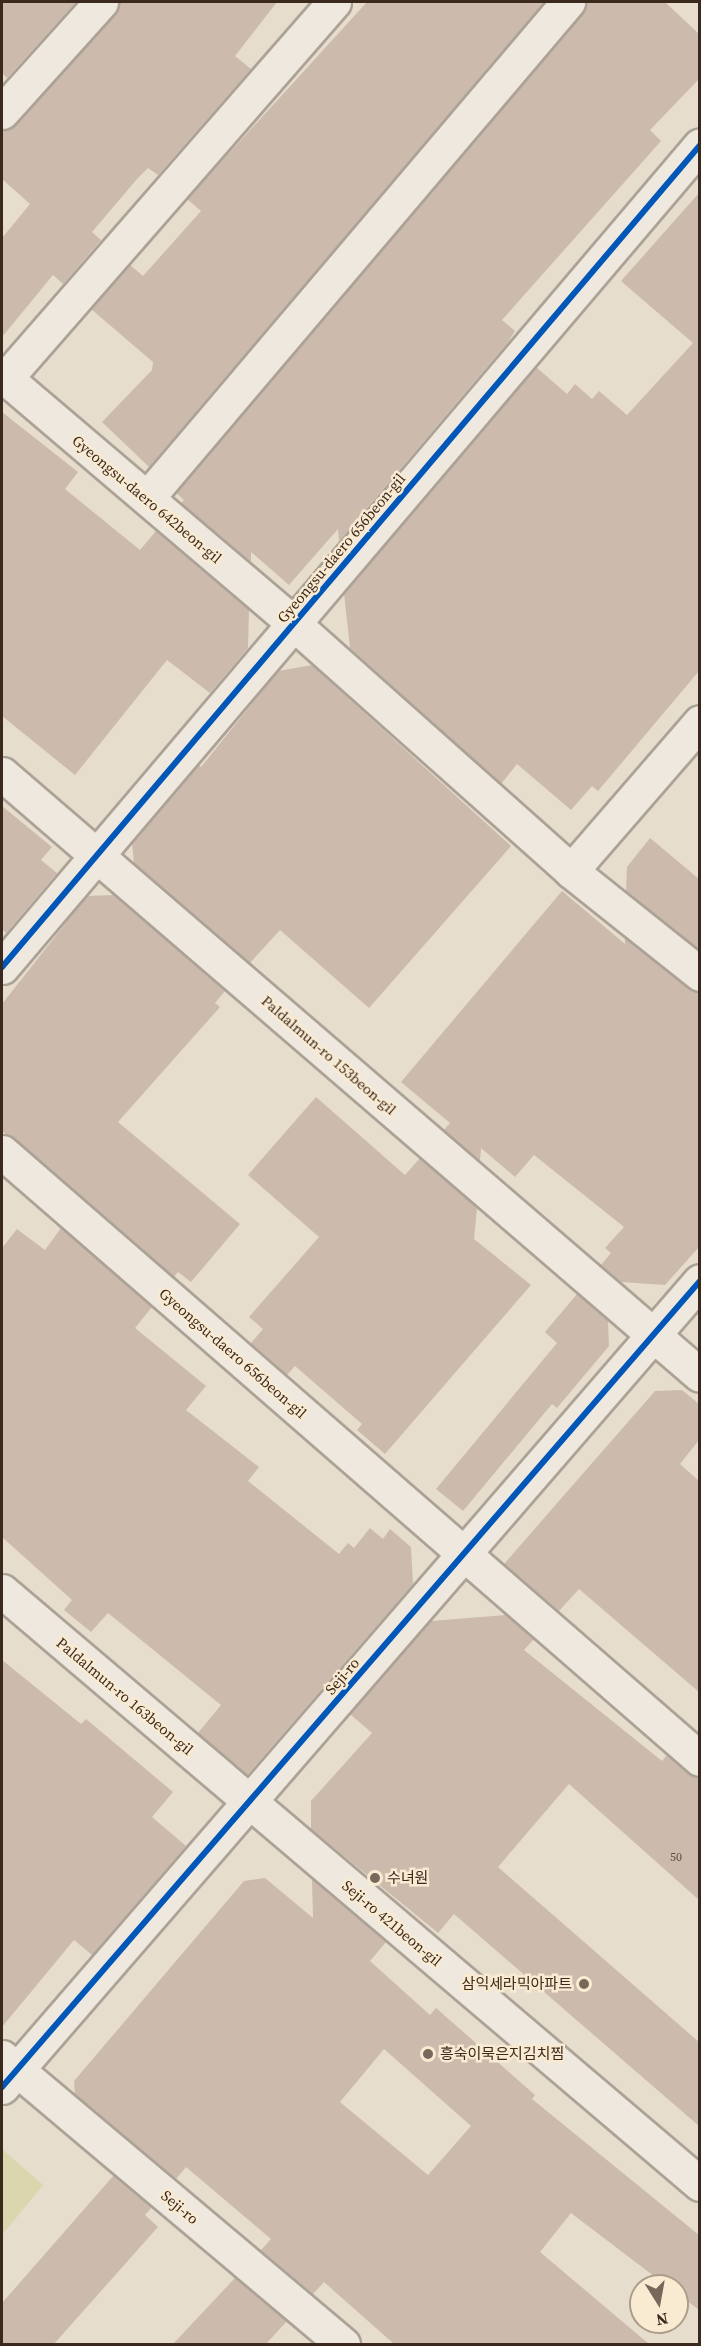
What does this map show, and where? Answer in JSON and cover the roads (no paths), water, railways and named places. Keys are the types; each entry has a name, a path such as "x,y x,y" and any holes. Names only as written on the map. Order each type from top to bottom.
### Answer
{"street":[{"path":"2,112 101,2"},
{"path":"4,376 334,2"},
{"path":"147,498 568,2"},
{"name":"Gyeongsu-daero 656beon-gil","path":"2,967 699,145"},
{"name":"Gyeongsu-daero 642beon-gil","path":"4,376 293,623"},
{"name":"Gyeongsu-daero 656beon-gil","path":"293,623 572,871 699,974"},
{"path":"572,871 699,722"},
{"name":"Paldalmun-ro 153beon-gil","path":"2,774 655,1336"},
{"name":"Gyeongsu-daero 656beon-gil","path":"2,1152 465,1553"},
{"name":"Seji-ro","path":"343,2344 6,2071 248,1801 655,1336 699,1281"},
{"path":"655,1336 699,1375"},
{"path":"465,1553 699,1760"},
{"name":"Paldalmun-ro 163beon-gil","path":"2,1591 248,1801"},
{"name":"Seji-ro 421beon-gil","path":"248,1801 699,2184"}],"place":[{"name":"수녀원","path":"375,1878"},
{"name":"삼익세라믹아파트","path":"584,1984"},
{"name":"흥숙이묵은지김치찜","path":"428,2054"}]}
